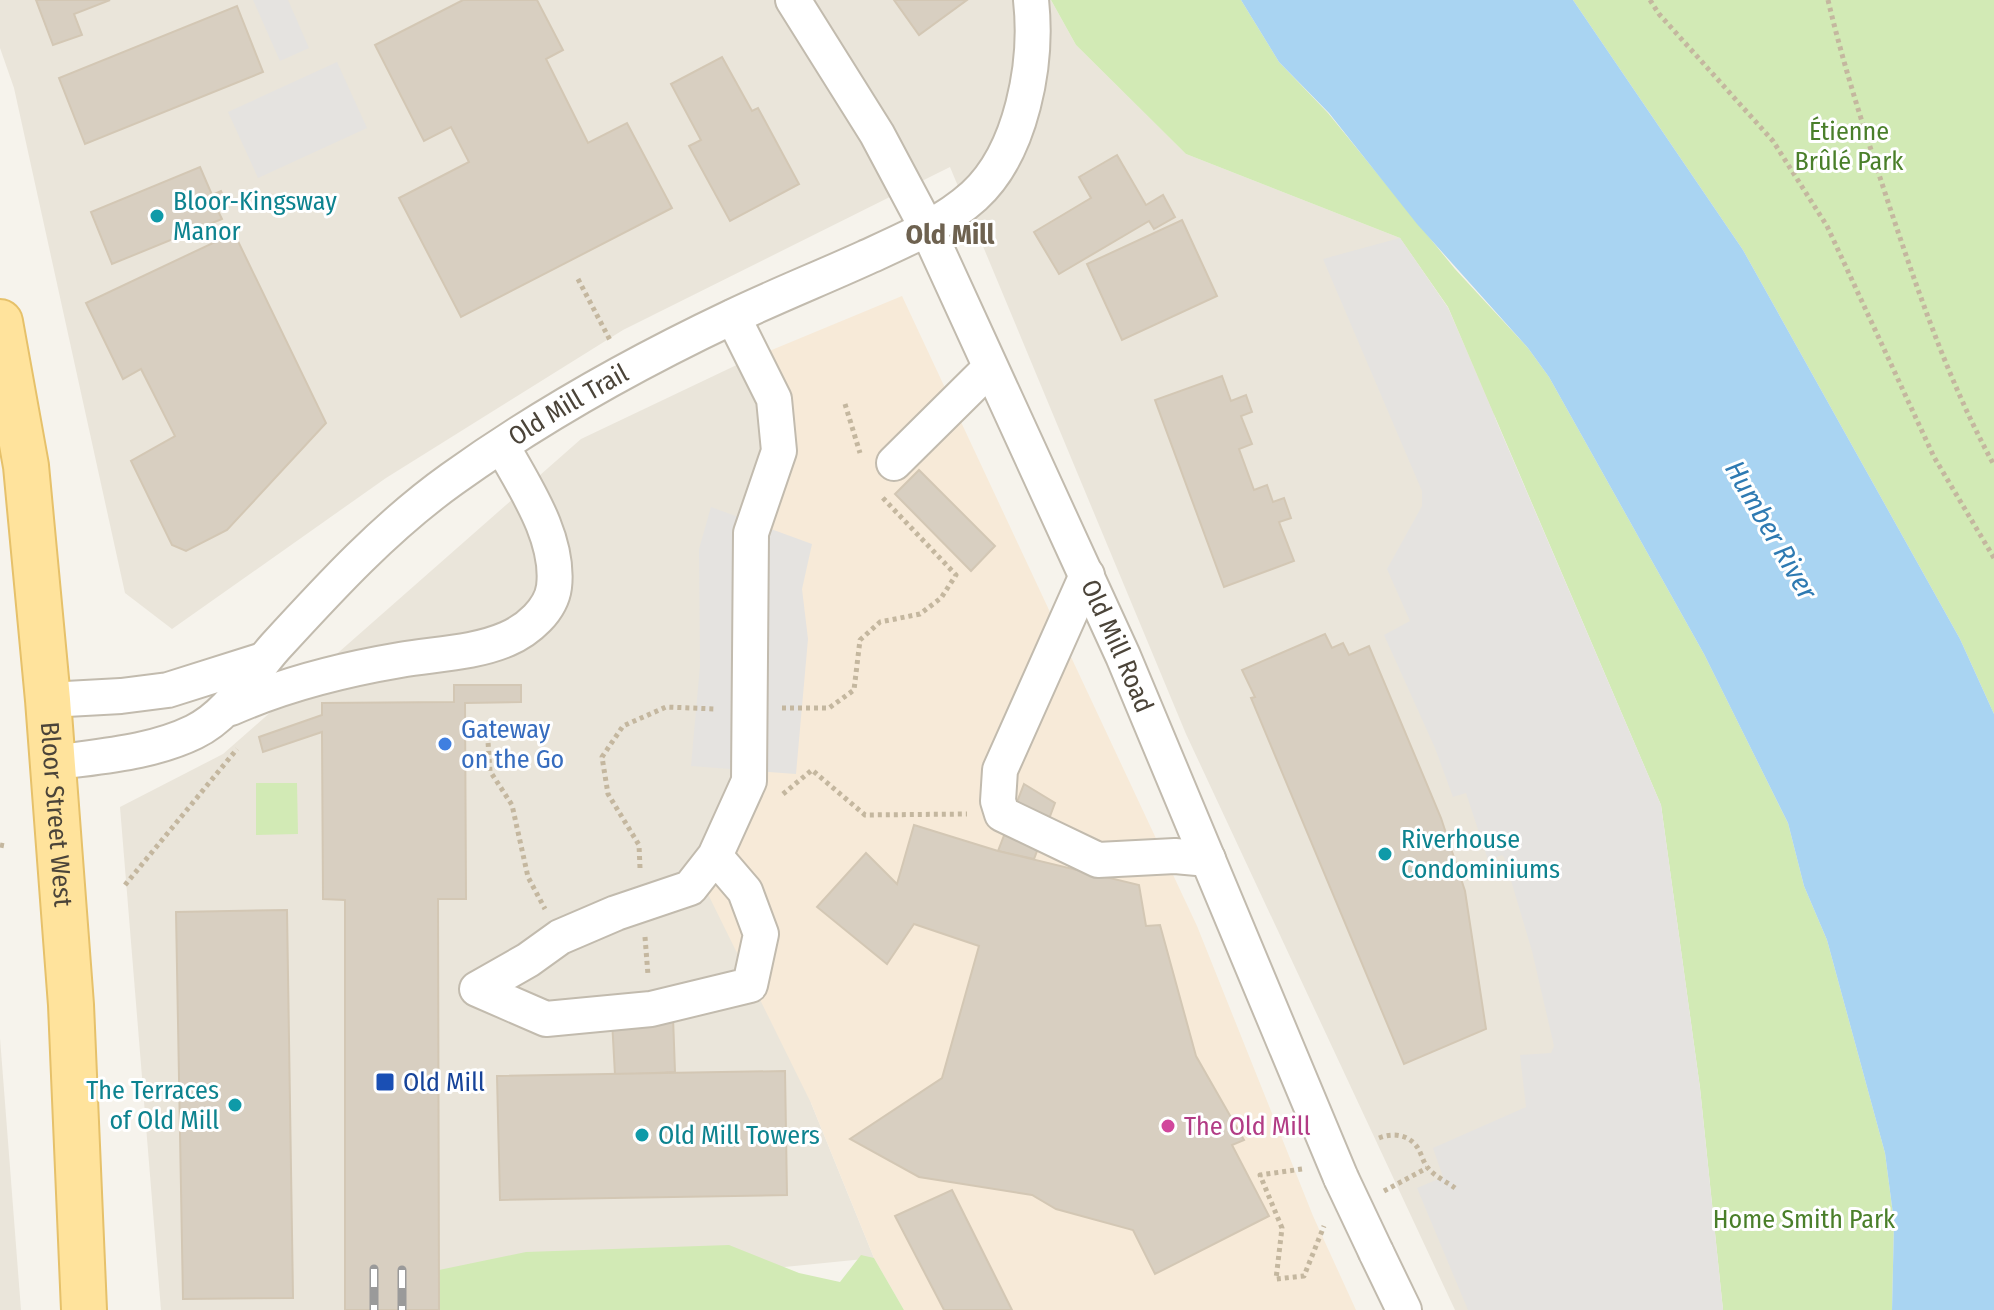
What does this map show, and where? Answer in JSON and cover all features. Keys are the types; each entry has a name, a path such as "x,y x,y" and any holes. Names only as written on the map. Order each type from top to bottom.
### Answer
{"main road":[{"name":"Bloor Street West","path":"1,327 26,466 48,700 71,1005 84,1310"}],"street":[{"name":"Old Mill Road","path":"793,0 877,134 927,228 1087,575 1341,1178 1404,1310"},
{"name":"Old Mill Trail","path":"53,763 160,745 196,731 224,711 245,688 263,660 335,582 404,516 451,479 625,370 927,228 973,198 990,178 1017,129 1027,82 1033,22 1031,0"},
{"path":"715,856 745,891 761,934 750,985 651,1009 546,1019 477,989 528,960 560,937 690,888 715,856 749,781 751,533 779,451 774,399 733,317"},
{"path":"878,460 990,368"},
{"path":"224,711 297,682 376,664 487,646 529,626 545,610 554,588 553,564 547,535 502,446"},
{"path":"1087,575 1000,770 998,801 1002,814 1098,860 1175,856 1208,859"},
{"name":"Old Mill Trail","path":"48,700 168,690 263,660"}],"path":[{"path":"1650,0 1659,14 1773,141 1827,226 1934,457 1994,558"},
{"path":"1828,0 1844,69 1915,282 1966,414 1994,465"},
{"path":"578,279 612,345"},
{"path":"845,404 878,460"},
{"path":"651,1009 639,845 608,794 602,757 623,726 666,707 829,708 854,690 860,640 880,622 920,614 941,598 956,575 880,496"},
{"path":"487,727 490,771 512,805 528,877 560,937"},
{"path":"125,885 242,742"},
{"path":"734,815 755,817 812,770 865,815 1002,814"},
{"path":"1379,1138 1389,1134 1409,1139 1417,1146 1427,1168 1455,1188"},
{"path":"1376,1196 1427,1168"},
{"path":"1303,1169 1260,1175 1282,1228 1276,1279 1304,1276 1326,1223"}],"shaded area":[{"path":"0,0 1051,0 1076,45 1186,154 1400,238 1448,308 1493,410 1723,1310 1455,1310 1186,734 950,167 623,330 386,478 172,629 125,593 14,88 0,48"},
{"path":"253,0 288,0 309,48 280,61"},
{"path":"337,62 367,128 258,178 228,112"},
{"path":"1400,238 1448,308 1661,805 1700,1088 1723,1310 1468,1310 1417,1188 1443,1177 1433,1148 1526,1107 1520,1055 1551,1053 1554,1046 1532,951 1504,857 1488,860 1466,793 1453,797 1435,748 1384,635 1410,621 1387,569 1422,506 1422,491 1323,259"},
{"path":"902,296 1197,926 1313,1216 1356,1310 904,1310 874,1258 811,1103 704,886 748,737 777,424 745,361"},
{"path":"745,361 777,423 811,1103 874,1258 355,1310 161,1310 120,807 223,754 581,439"},
{"path":"711,507 812,544 802,589 808,639 796,774 691,766 700,666 699,549"},
{"path":"0,1038 21,1310 0,1310"}],"green space":[{"name":"Home Smith Park","path":"1051,0 1241,0 1279,62 1328,113 1455,269 1528,348 1549,377 1704,654 1788,823 1804,886 1827,940 1885,1153 1894,1222 1892,1310 1723,1310 1700,1088 1661,805 1448,307 1400,238 1186,154 1076,45"},
{"name":"Étienne Brûlé Park","path":"1573,0 1994,0 1994,714 1960,639 1743,250"},
{"path":"256,783 297,783 298,834 256,835"},
{"path":"729,1245 799,1273 840,1282 861,1255 874,1258 904,1310 439,1310 439,1270 526,1252"}],"water":[{"name":"Humber River","path":"1241,0 1573,0 1743,250 1960,639 1994,714 1994,1310 1892,1310 1894,1222 1885,1153 1827,940 1804,886 1788,823 1704,654 1549,377 1528,348 1417,224 1329,113 1279,62"}],"building":[{"path":"36,0 110,0 74,14 82,35 53,45"},
{"path":"463,0 537,0 563,50 546,59 588,143 627,123 672,208 461,317 399,198 469,162 451,127 424,141 375,45"},
{"path":"894,0 967,0 919,35"},
{"path":"237,6 263,72 85,144 59,78"},
{"path":"722,57 752,111 758,108 799,184 730,221 689,146 701,140 671,84"},
{"path":"1117,155 1146,205 1163,195 1175,217 1154,229 1149,221 1059,274 1034,232 1091,198 1079,177"},
{"name":"Bloor-Kingsway Manor","path":"200,167 212,195 221,191 228,207 218,211 222,219 112,264 91,212"},
{"path":"1182,220 1217,296 1122,340 1087,264"},
{"path":"234,233 326,423 227,530 186,551 172,545 131,461 175,436 141,369 123,379 86,303"},
{"path":"1222,376 1231,401 1246,395 1252,412 1241,416 1252,444 1239,449 1254,490 1267,485 1273,502 1284,498 1291,518 1279,522 1294,561 1224,587 1155,400"},
{"path":"919,470 995,546 971,571 895,494"},
{"name":"Riverhouse Condominiums","path":"1325,634 1332,648 1343,643 1349,655 1369,646 1441,818 1465,891 1486,1029 1404,1064 1242,670"},
{"name":"Old Mill","path":"454,685 521,685 521,702 465,703 466,899 438,899 439,1310 345,1310 345,900 323,899 322,732 263,752 259,737 322,715 322,703 454,702"},
{"path":"1024,784 1055,803 1034,859 998,851"},
{"path":"914,825 998,851 1139,885 1146,926 1160,925 1196,1056 1244,1140 1232,1145 1269,1216 1155,1274 1133,1230 1056,1209 1032,1195 919,1177 850,1139 942,1078 979,946 914,924 887,964 817,907 866,853 897,884"},
{"name":"The Terraces of Old Mill","path":"287,910 293,1298 183,1299 176,912"},
{"path":"673,1017 675,1072 615,1075 612,1020"},
{"name":"Old Mill Towers","path":"785,1071 787,1195 500,1200 497,1076"},
{"path":"952,1190 1012,1310 944,1310 895,1216"}],"railway":[{"path":"374,1269 374,1310"},
{"path":"402,1270 402,1310"}],"place":[{"name":"Bloor-Kingsway Manor","path":"157,216"},
{"name":"Gateway on the Go","path":"445,744"},
{"name":"Riverhouse Condominiums","path":"1385,854"},
{"name":"Old Mill","path":"385,1082"},
{"name":"The Terraces of Old Mill","path":"235,1105"},
{"name":"The Old Mill","path":"1168,1126"},
{"name":"Old Mill Towers","path":"642,1135"}],"district":[{"name":"Old Mill","path":"950,234"}]}
